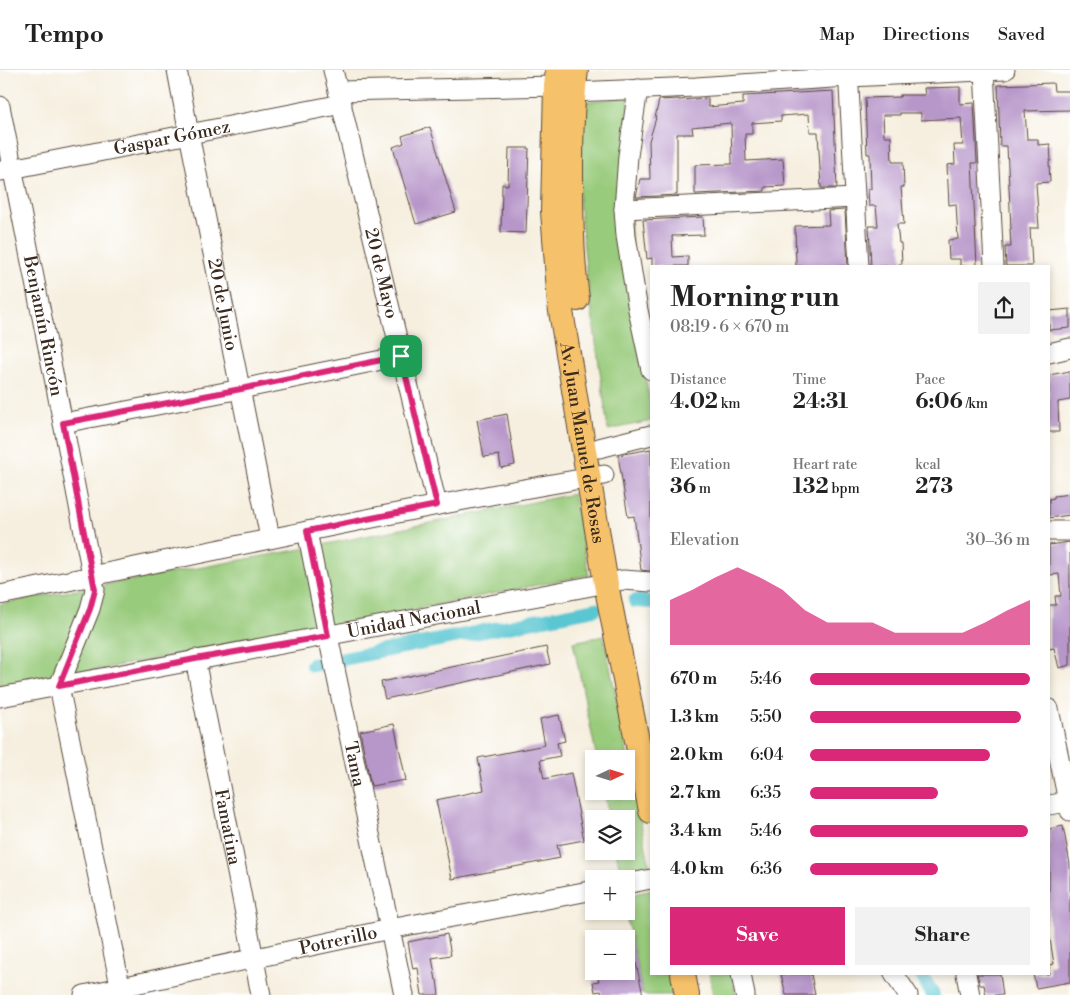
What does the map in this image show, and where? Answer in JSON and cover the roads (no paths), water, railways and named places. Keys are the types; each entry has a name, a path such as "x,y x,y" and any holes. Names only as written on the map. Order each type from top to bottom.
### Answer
{"main road":[{"name":"Av. Juan Manuel de Rosas","path":"566,80 574,278 582,347 599,448 596,477"},
{"name":"Av. Juan Manuel de Rosas","path":"566,80 553,211 560,305 596,477 650,804"},
{"name":"Av. Juan Manuel de Rosas","path":"614,582 650,728"},
{"path":"683,975 687,995"},
{"path":"698,975 702,995"}],"street":[{"name":"20 de Junio","path":"177,70 188,134 270,538"},
{"name":"20 de Mayo","path":"333,70 437,505"},
{"path":"984,70 994,265"},
{"name":"Gaspar Gómez","path":"6,170 188,134 340,98 509,78 566,80 638,89 697,79 1005,70"},
{"path":"848,74 860,265"},
{"path":"638,89 628,156 624,208 626,236 645,309 650,360"},
{"name":"Benjamín Rincón","path":"0,106 6,170 63,423 95,590 90,609 59,686"},
{"path":"624,208 855,198"},
{"path":"1050,353 1070,348"},
{"path":"63,423 401,356"},
{"path":"599,448 650,435"},
{"path":"0,595 270,538 437,505 596,477"},
{"name":"Tama","path":"307,531 404,995"},
{"path":"1050,531 1070,531"},
{"name":"Unidad Nacional","path":"0,697 614,582 650,582"},
{"name":"Famatina","path":"195,659 261,995"},
{"path":"59,686 121,991"},
{"path":"1050,714 1069,807 1050,805"},
{"path":"635,882 650,879"},
{"name":"Potrerillo","path":"84,995 121,991 254,958 390,929 585,892"},
{"path":"741,975 744,995"},
{"path":"895,975 908,995"},
{"path":"966,975 970,995"}],"waterway":[{"path":"635,601 650,602"},
{"path":"343,659 595,609"},
{"path":"312,665 323,663"},
{"path":"922,975 933,995"}]}
